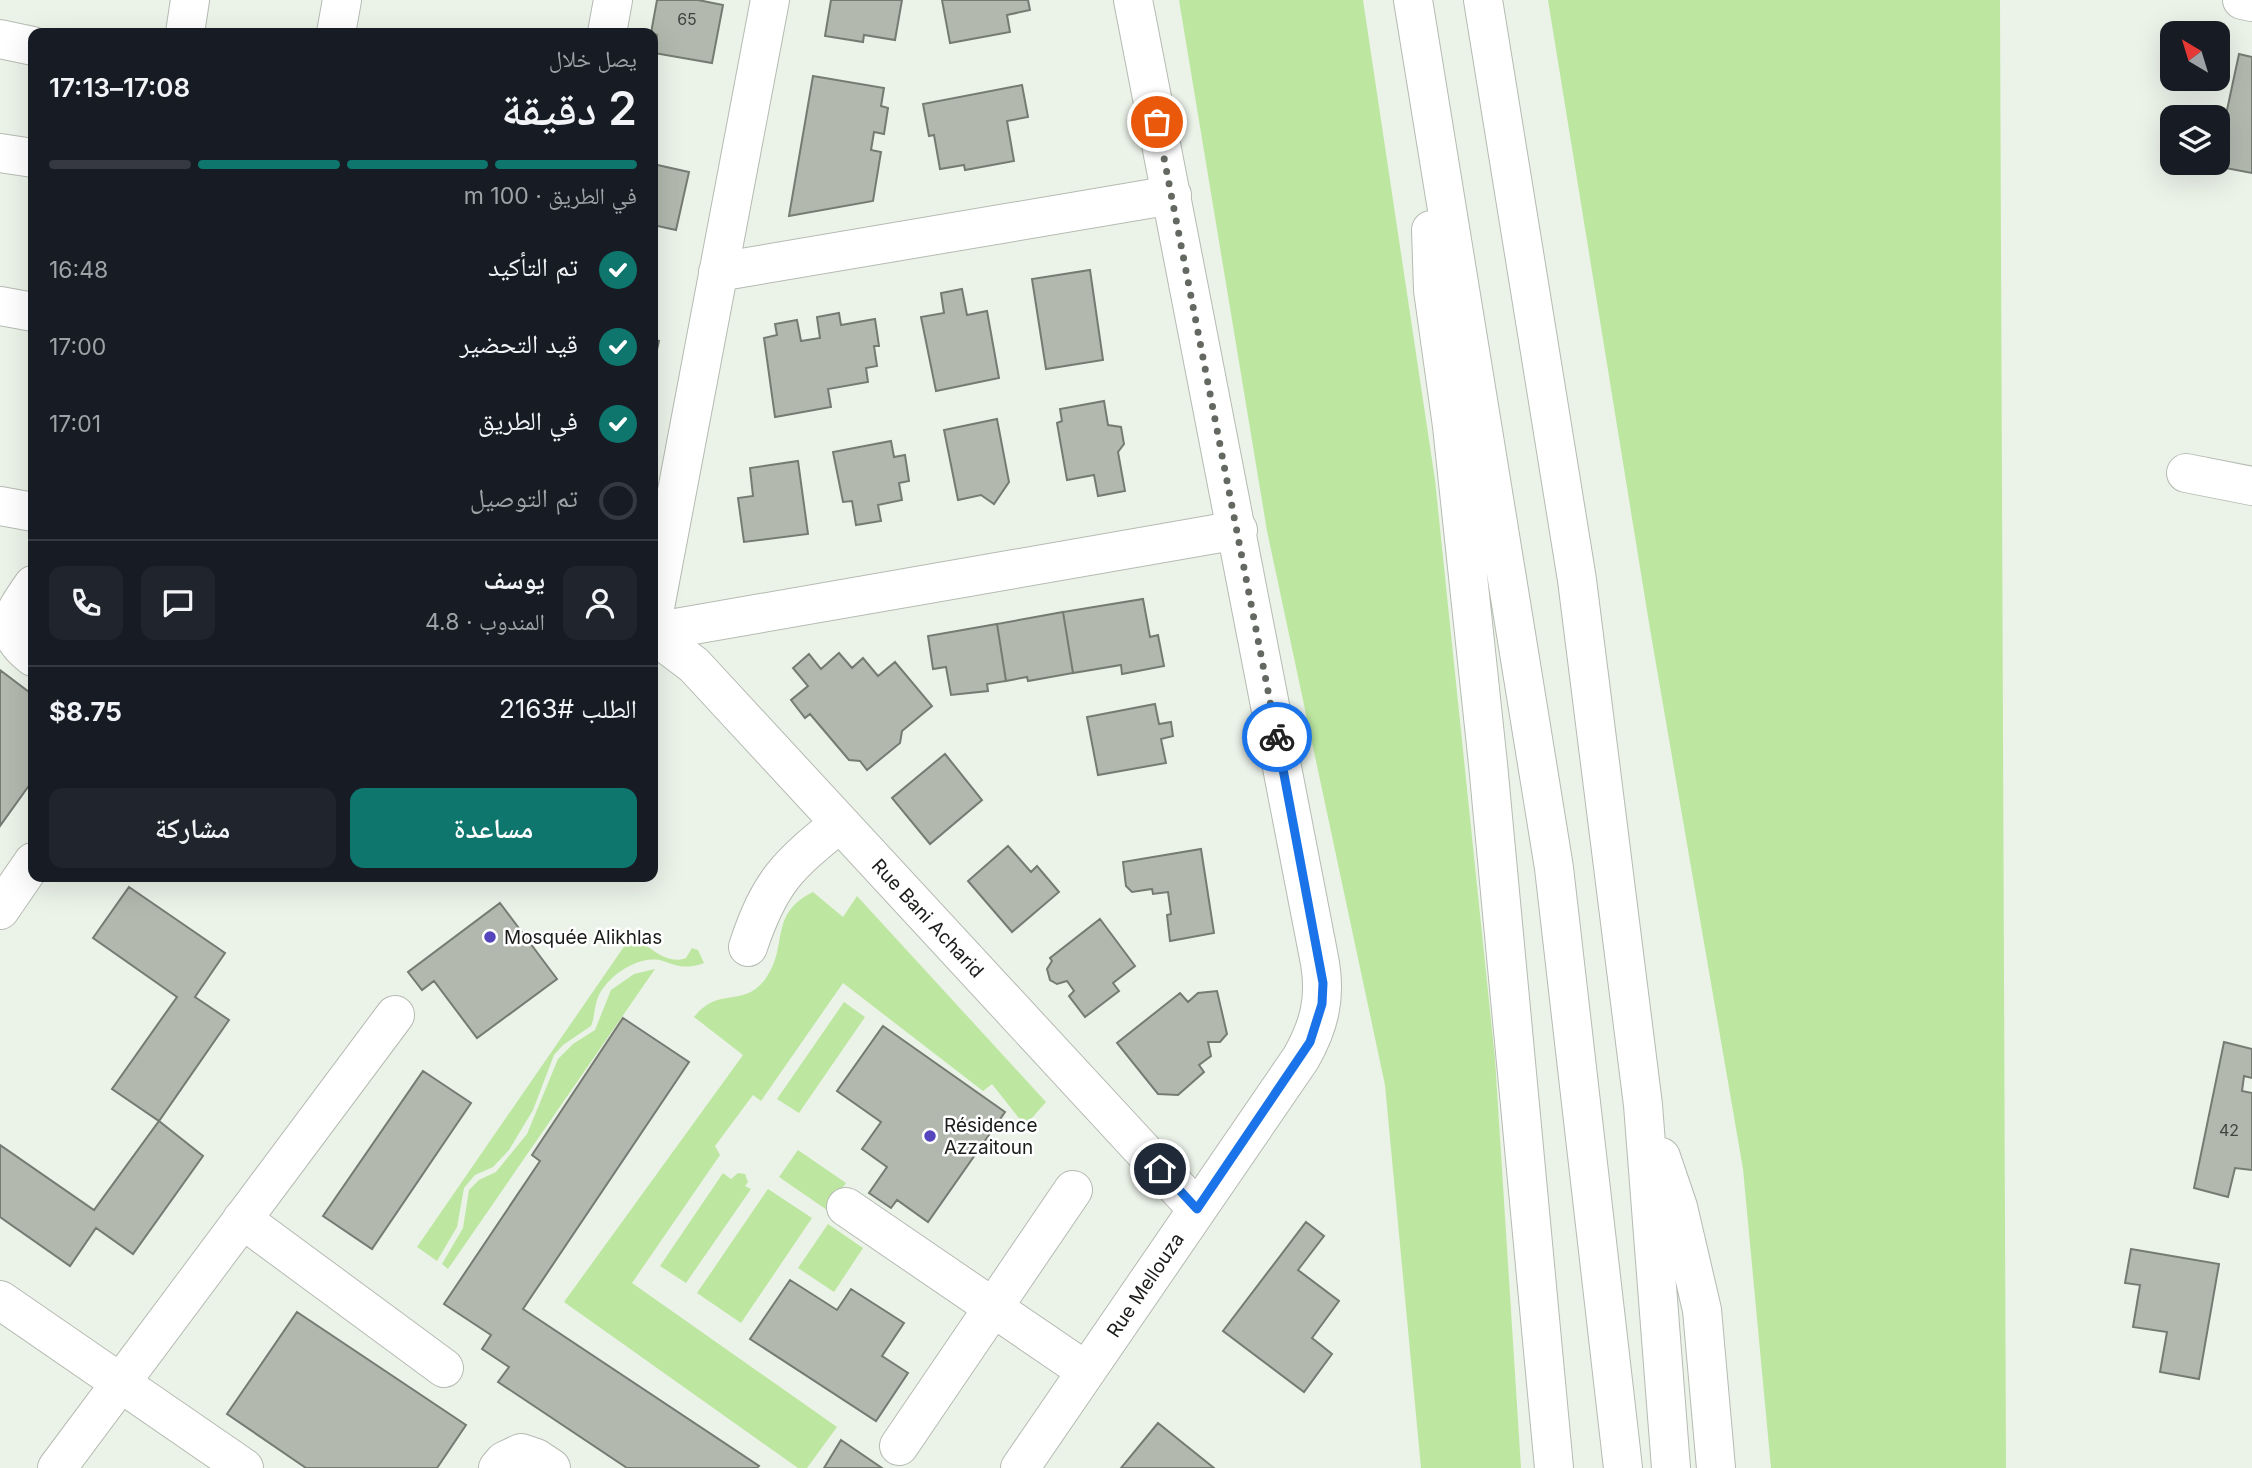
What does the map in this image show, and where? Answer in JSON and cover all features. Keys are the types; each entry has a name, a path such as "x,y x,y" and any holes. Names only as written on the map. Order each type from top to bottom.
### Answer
{"main road":[{"path":"186,28 190,0"},
{"path":"337,28 342,0"},
{"path":"608,28 613,0"},
{"path":"658,591 770,0"},
{"name":"Rue Mellouza","path":"1020,1468 1301,1058 1318,1024 1322,1004 1321,973 1238,530 1133,0"},
{"path":"1413,0 1554,868 1623,1468"},
{"path":"1483,0 1577,580 1643,1105 1671,1468"},
{"path":"2242,0 2252,2"},
{"path":"0,39 28,45"},
{"path":"1436,137 1431,210 1433,290 1452,426 1489,778 1553,1468"},
{"path":"0,153 28,157"},
{"path":"718,272 1172,195"},
{"path":"0,306 28,311"},
{"path":"2186,473 2252,486"},
{"path":"0,506 28,511"},
{"path":"658,632 1238,530"},
{"path":"28,592 9,620 8,627 17,647 28,654"},
{"name":"Rue Bani Acharid","path":"658,637 694,665 1197,1209"},
{"path":"748,947 761,912 785,871 840,824"},
{"path":"0,910 28,869"},
{"path":"57,1468 395,1015"},
{"path":"1643,1105 1678,1208 1702,1310 1716,1468"},
{"path":"899,1446 1073,1190"},
{"path":"846,1207 1086,1371"},
{"path":"242,1219 443,1368"},
{"path":"0,1300 244,1468"},
{"path":"498,1468 504,1461 521,1453 536,1458 551,1468"}],"green space":[{"path":"1179,0 1363,0 1435,480 1495,1059 1521,1468 1421,1468 1385,1085 1267,531"},
{"path":"1548,0 2000,0 2006,1468 1771,1468 1743,1169 1650,629"},
{"path":"813,892 843,917 857,896 1046,1102 1025,1126 992,1084 983,1091 843,983 761,1101 753,1095 715,1146 720,1155 632,1283 837,1427 807,1468 798,1468 564,1302 743,1055 694,1017 703,1007 713,1002 749,993 758,987 773,966 784,920 799,901"},
{"path":"632,935 672,959 686,958 692,948 698,950 704,963 683,966 663,961 645,961 635,963 610,980 597,999 591,1026 563,1045 554,1055 533,1110 509,1150 493,1167 475,1175 464,1188 457,1227 437,1261 417,1247"},
{"path":"655,969 448,1269 442,1264 463,1228 469,1190 479,1180 496,1172 527,1134 558,1059 573,1044 595,1030 611,990 634,974"},
{"path":"844,1002 865,1017 799,1113 777,1099"},
{"path":"798,1150 846,1183 827,1210 779,1177"},
{"path":"723,1173 731,1179 738,1173 745,1174 748,1182 745,1186 751,1189 686,1283 660,1266"},
{"path":"768,1189 812,1218 741,1323 697,1293"},
{"path":"828,1224 863,1248 834,1292 798,1268"}],"building":[{"path":"657,0 698,0 723,5 712,63 658,54 658,28 652,28"},
{"path":"831,0 902,0 895,40 864,35 863,42 825,36"},
{"path":"942,0 1028,0 1030,10 1007,15 1010,32 950,43"},
{"path":"2239,54 2252,57 2252,173 2230,169 2228,105"},
{"path":"813,76 884,88 881,106 888,108 884,134 874,132 871,150 881,152 873,201 789,216"},
{"path":"1022,85 1028,117 1007,121 1014,161 965,170 964,165 940,169 934,135 929,136 923,104"},
{"path":"658,165 689,172 676,230 658,226"},
{"path":"1090,270 1103,360 1046,369 1032,279"},
{"path":"962,289 967,315 987,311 999,378 936,391 921,317 944,313 941,293"},
{"path":"839,313 841,325 875,319 879,346 874,346 877,366 866,368 868,382 828,389 831,407 775,417 764,338 777,335 775,324 797,320 801,341 820,338 817,317"},
{"path":"1104,401 1108,425 1121,427 1124,444 1118,452 1125,491 1098,496 1094,475 1067,480 1057,423 1062,421 1060,409"},
{"path":"997,419 1009,482 994,504 981,495 958,500 944,430"},
{"path":"891,441 894,457 905,455 909,481 899,483 902,500 878,505 881,521 856,525 852,501 843,502 833,452"},
{"path":"798,461 808,534 744,542 738,498 753,496 750,468"},
{"path":"1143,599 1150,637 1158,635 1164,666 1122,674 1121,665 1073,673 1063,612"},
{"path":"1063,612 1073,673 1028,681 1027,677 1006,681 997,624"},
{"path":"997,624 1006,681 987,684 988,691 951,695 946,667 933,669 928,636"},
{"path":"839,653 852,668 863,658 878,676 895,662 932,706 902,731 900,743 867,770 860,761 849,760 810,714 805,718 791,700 808,686 793,668 809,654 821,669"},
{"path":"0,670 28,691 28,787 0,826"},
{"path":"1155,704 1159,724 1171,722 1173,736 1161,739 1166,763 1098,775 1087,717"},
{"path":"945,754 982,800 930,844 892,798"},
{"path":"1008,846 1031,872 1037,866 1059,892 1012,932 968,881"},
{"path":"1201,849 1214,933 1170,941 1167,915 1171,914 1168,892 1153,894 1152,889 1132,892 1126,886 1123,862"},
{"path":"129,887 225,953 195,997 229,1020 159,1121 112,1089 177,997 93,938"},
{"name":"Mosquée Alikhlas","path":"500,903 557,979 477,1038 434,981 422,990 408,972"},
{"path":"1100,919 1135,966 1113,983 1119,991 1085,1017 1069,996 1074,991 1067,981 1057,984 1050,980 1047,969 1052,961 1050,958"},
{"path":"1217,991 1227,1034 1220,1042 1208,1042 1211,1056 1199,1065 1204,1072 1178,1095 1158,1094 1117,1043 1180,993 1188,1002 1198,993"},
{"path":"623,1018 689,1062 523,1309 759,1466 757,1468 627,1468 498,1382 509,1367 482,1349 491,1335 444,1304 540,1161 532,1155"},
{"name":"Résidence Azzaitoun","path":"883,1026 1005,1112 928,1222 897,1200 891,1208 869,1193 887,1167 862,1149 881,1122 837,1091"},
{"path":"2224,1042 2252,1049 2252,1078 2244,1076 2242,1091 2252,1093 2252,1170 2235,1168 2228,1197 2194,1188"},
{"path":"423,1071 471,1103 372,1249 323,1216"},
{"path":"159,1121 203,1156 133,1254 96,1228 70,1266 0,1217 0,1145 94,1210"},
{"path":"1306,1222 1324,1236 1298,1270 1339,1301 1312,1338 1332,1354 1304,1392 1223,1331"},
{"path":"2131,1249 2219,1264 2199,1379 2160,1372 2167,1332 2133,1327 2140,1285 2125,1283"},
{"path":"790,1280 837,1310 851,1289 904,1323 882,1356 908,1373 876,1421 750,1339"},
{"path":"297,1312 466,1425 437,1468 306,1468 227,1414"},
{"path":"1158,1423 1214,1468 1121,1468"},
{"path":"841,1440 882,1468 824,1468"}],"way so far":[{"path":"1157,122 1277,737"}],"place":[{"name":"Mosquée Alikhlas","path":"490,937"},
{"name":"Résidence Azzaitoun","path":"930,1136"}],"route":[{"path":"1160,1169 1197,1209 1301,1058 1318,1024 1323,983 1277,737"}]}
